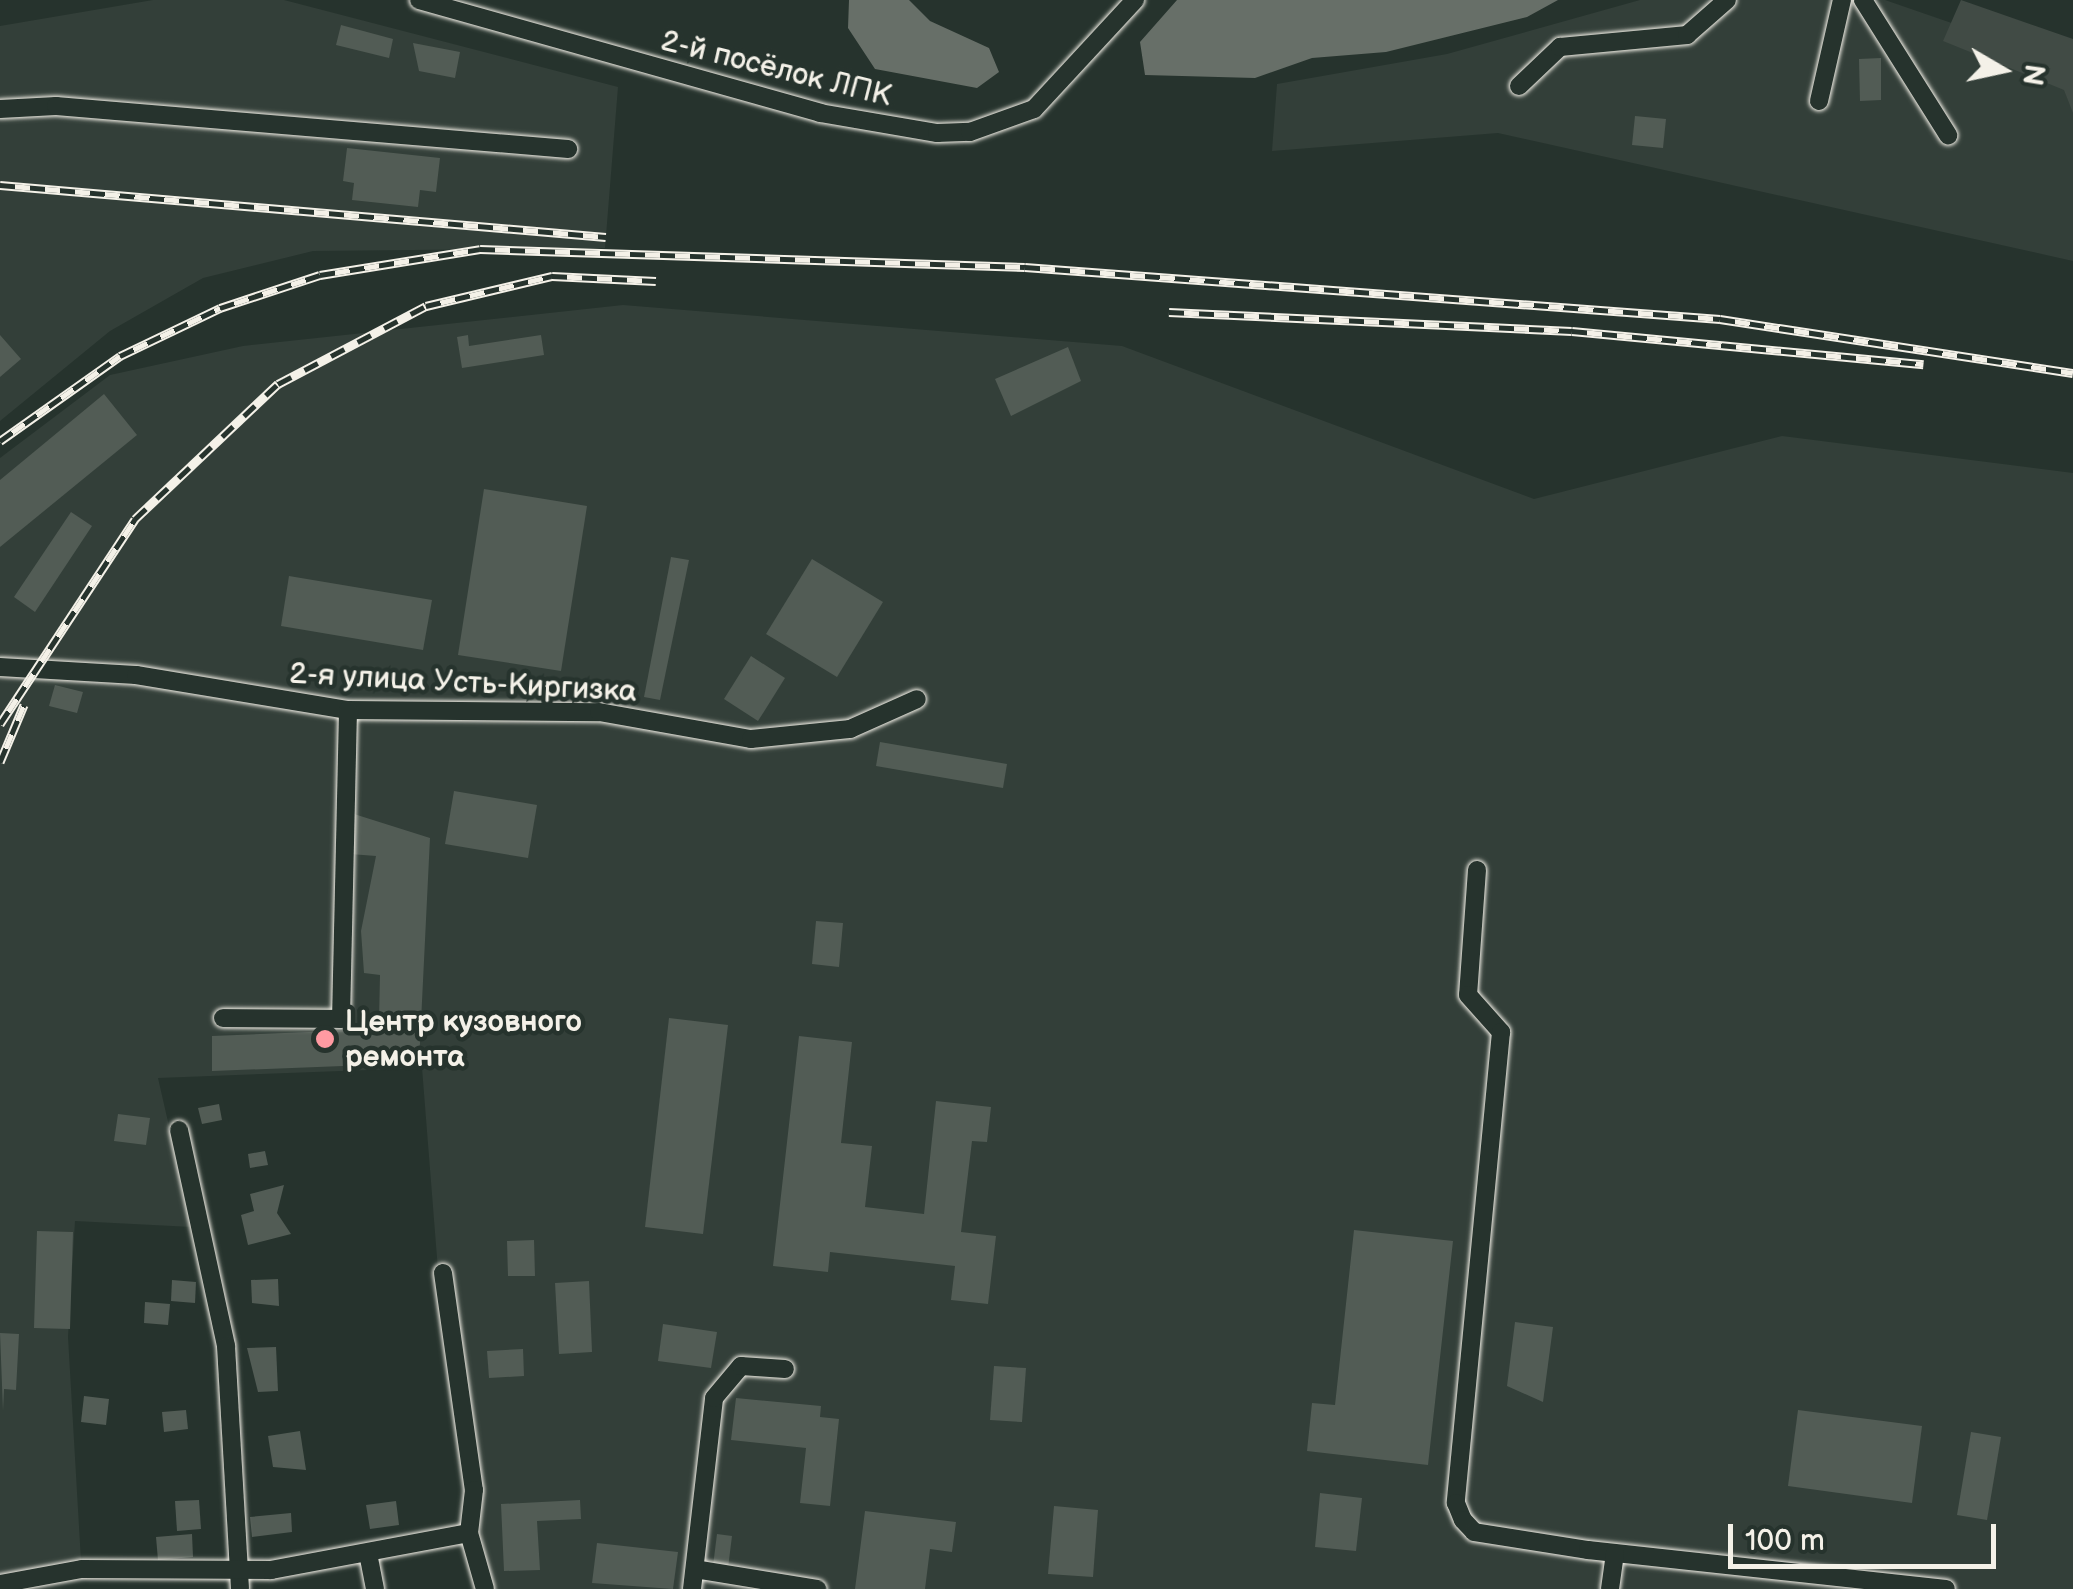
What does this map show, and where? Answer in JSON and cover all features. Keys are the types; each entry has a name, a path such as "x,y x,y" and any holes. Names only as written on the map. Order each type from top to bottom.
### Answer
{"street":[{"name":"2-й посёлок ЛПК","path":"420,0 820,113 937,133 970,132 1034,109 1135,0"},
{"path":"1518,86 1560,46 1687,35 1726,0"},
{"path":"1819,101 1842,0"},
{"path":"1863,0 1948,134"},
{"path":"0,110 56,106 568,149"},
{"name":"2-я улица Усть-Киргизка","path":"0,667 136,675 348,710 599,712 751,739 850,729 917,699"},
{"path":"224,1018 342,1019 348,710"},
{"path":"1477,870 1468,995 1501,1032 1456,1504 1474,1532 1615,1553 1946,1589"},
{"path":"179,1130 226,1346 240,1589"},
{"path":"444,1272 474,1490 469,1533 485,1589"},
{"path":"692,1589 714,1398 742,1366 786,1368"},
{"path":"0,1584 82,1569 237,1566 368,1553 469,1533"},
{"path":"368,1553 375,1589"},
{"path":"1610,1589 1615,1553"},
{"path":"695,1569 816,1589"}],"shaded area":[{"path":"153,0 284,0 618,87 605,248 313,251 203,278 110,331 0,421 0,26"},
{"path":"849,0 909,0 930,21 989,48 999,72 977,88 875,69 848,28"},
{"path":"1177,0 1558,0 1527,17 1386,52 1312,58 1255,78 1145,75 1140,42"},
{"path":"1640,0 1885,0 2073,65 2073,261 1498,133 1272,151 1277,84 1447,54"},
{"path":"1961,0 2073,39 2073,113 2064,90 1943,41"},
{"path":"623,305 1122,346 1534,499 1782,436 2073,473 2073,1589 699,1589 724,1397 707,1393 682,1589 491,1589 438,1270 422,1068 158,1078 192,1227 75,1221 68,1337 81,1561 0,1577 0,458 110,375 243,346"}],"building":[{"path":"341,25 393,39 389,58 336,45"},
{"path":"413,43 460,52 455,78 419,71"},
{"path":"1881,58 1881,100 1860,101 1859,59"},
{"path":"1635,116 1666,119 1663,148 1632,145"},
{"path":"347,148 440,158 436,192 420,190 418,207 352,200 354,183 343,181"},
{"path":"0,335 21,359 0,377"},
{"path":"468,335 469,346 541,335 544,355 462,368 457,337"},
{"path":"1068,347 1081,381 1011,416 995,379"},
{"path":"104,394 137,435 0,547 0,480"},
{"path":"484,489 587,506 561,671 458,655"},
{"path":"71,512 92,526 35,612 14,597"},
{"path":"671,557 689,560 660,700 644,697"},
{"path":"812,559 883,602 837,677 766,634"},
{"path":"289,576 432,600 423,650 281,626"},
{"path":"751,656 785,678 758,721 724,699"},
{"path":"55,685 83,692 77,713 49,706"},
{"path":"880,742 1007,764 1003,788 876,766"},
{"path":"454,791 537,805 528,858 445,844"},
{"path":"354,814 430,838 419,1063 212,1071 212,1036 357,1030 358,1019 379,1021 380,975 364,973 361,931 376,856 350,854"},
{"path":"816,921 843,923 839,967 812,964"},
{"path":"669,1018 728,1025 703,1234 645,1227"},
{"path":"799,1036 852,1042 841,1143 872,1146 865,1207 924,1214 936,1101 991,1107 987,1142 972,1141 961,1232 996,1236 988,1304 951,1300 955,1266 830,1252 828,1272 773,1266"},
{"path":"219,1104 222,1120 202,1124 198,1108"},
{"path":"118,1114 150,1118 146,1145 114,1141"},
{"path":"265,1151 268,1165 250,1168 248,1154"},
{"path":"284,1185 277,1213 291,1234 248,1245 241,1215 254,1211 250,1194"},
{"path":"1354,1230 1453,1241 1428,1465 1307,1451 1312,1403 1335,1405"},
{"path":"37,1231 73,1232 70,1329 34,1328"},
{"path":"534,1240 535,1276 508,1276 507,1241"},
{"path":"278,1279 279,1306 252,1303 251,1280"},
{"path":"172,1280 196,1282 195,1303 171,1301"},
{"path":"589,1281 592,1352 559,1354 555,1283"},
{"path":"145,1302 170,1304 168,1325 144,1323"},
{"path":"1515,1322 1553,1327 1543,1402 1507,1386"},
{"path":"663,1324 717,1332 711,1368 658,1361"},
{"path":"0,1333 19,1334 16,1390 4,1389 3,1411"},
{"path":"276,1347 278,1391 258,1392 247,1348"},
{"path":"523,1349 524,1376 489,1378 487,1351"},
{"path":"994,1366 1026,1368 1022,1422 990,1420"},
{"path":"84,1396 109,1399 106,1425 81,1422"},
{"path":"736,1398 821,1406 820,1417 839,1419 830,1506 800,1503 806,1448 731,1440"},
{"path":"186,1410 188,1429 164,1432 162,1412"},
{"path":"1798,1410 1922,1426 1912,1503 1788,1486"},
{"path":"300,1431 306,1470 273,1467 268,1436"},
{"path":"1971,1432 2001,1437 1987,1520 1957,1515"},
{"path":"1320,1493 1362,1498 1356,1551 1315,1547"},
{"path":"199,1500 201,1529 177,1531 175,1501"},
{"path":"580,1500 581,1519 537,1521 540,1570 504,1571 501,1504"},
{"path":"396,1501 399,1525 370,1529 366,1505"},
{"path":"1054,1506 1098,1510 1093,1577 1048,1574"},
{"path":"865,1511 956,1522 952,1552 930,1549 925,1589 855,1589"},
{"path":"291,1513 292,1532 252,1537 250,1517"},
{"path":"192,1534 193,1557 158,1560 156,1537"},
{"path":"717,1534 732,1536 728,1568 713,1566"},
{"path":"597,1543 678,1552 673,1589 592,1583"}],"railway":[{"path":"0,185 606,237"},
{"path":"0,441 120,356 220,308 320,275 480,249 1025,267 1720,319 2073,373"},
{"path":"0,724 135,519 278,384 426,306 552,276 656,281"},
{"path":"1169,312 1572,331 1923,364"},
{"path":"0,762 24,705"}],"place":[{"name":"Центр кузовного ремонта","path":"325,1039"}]}
